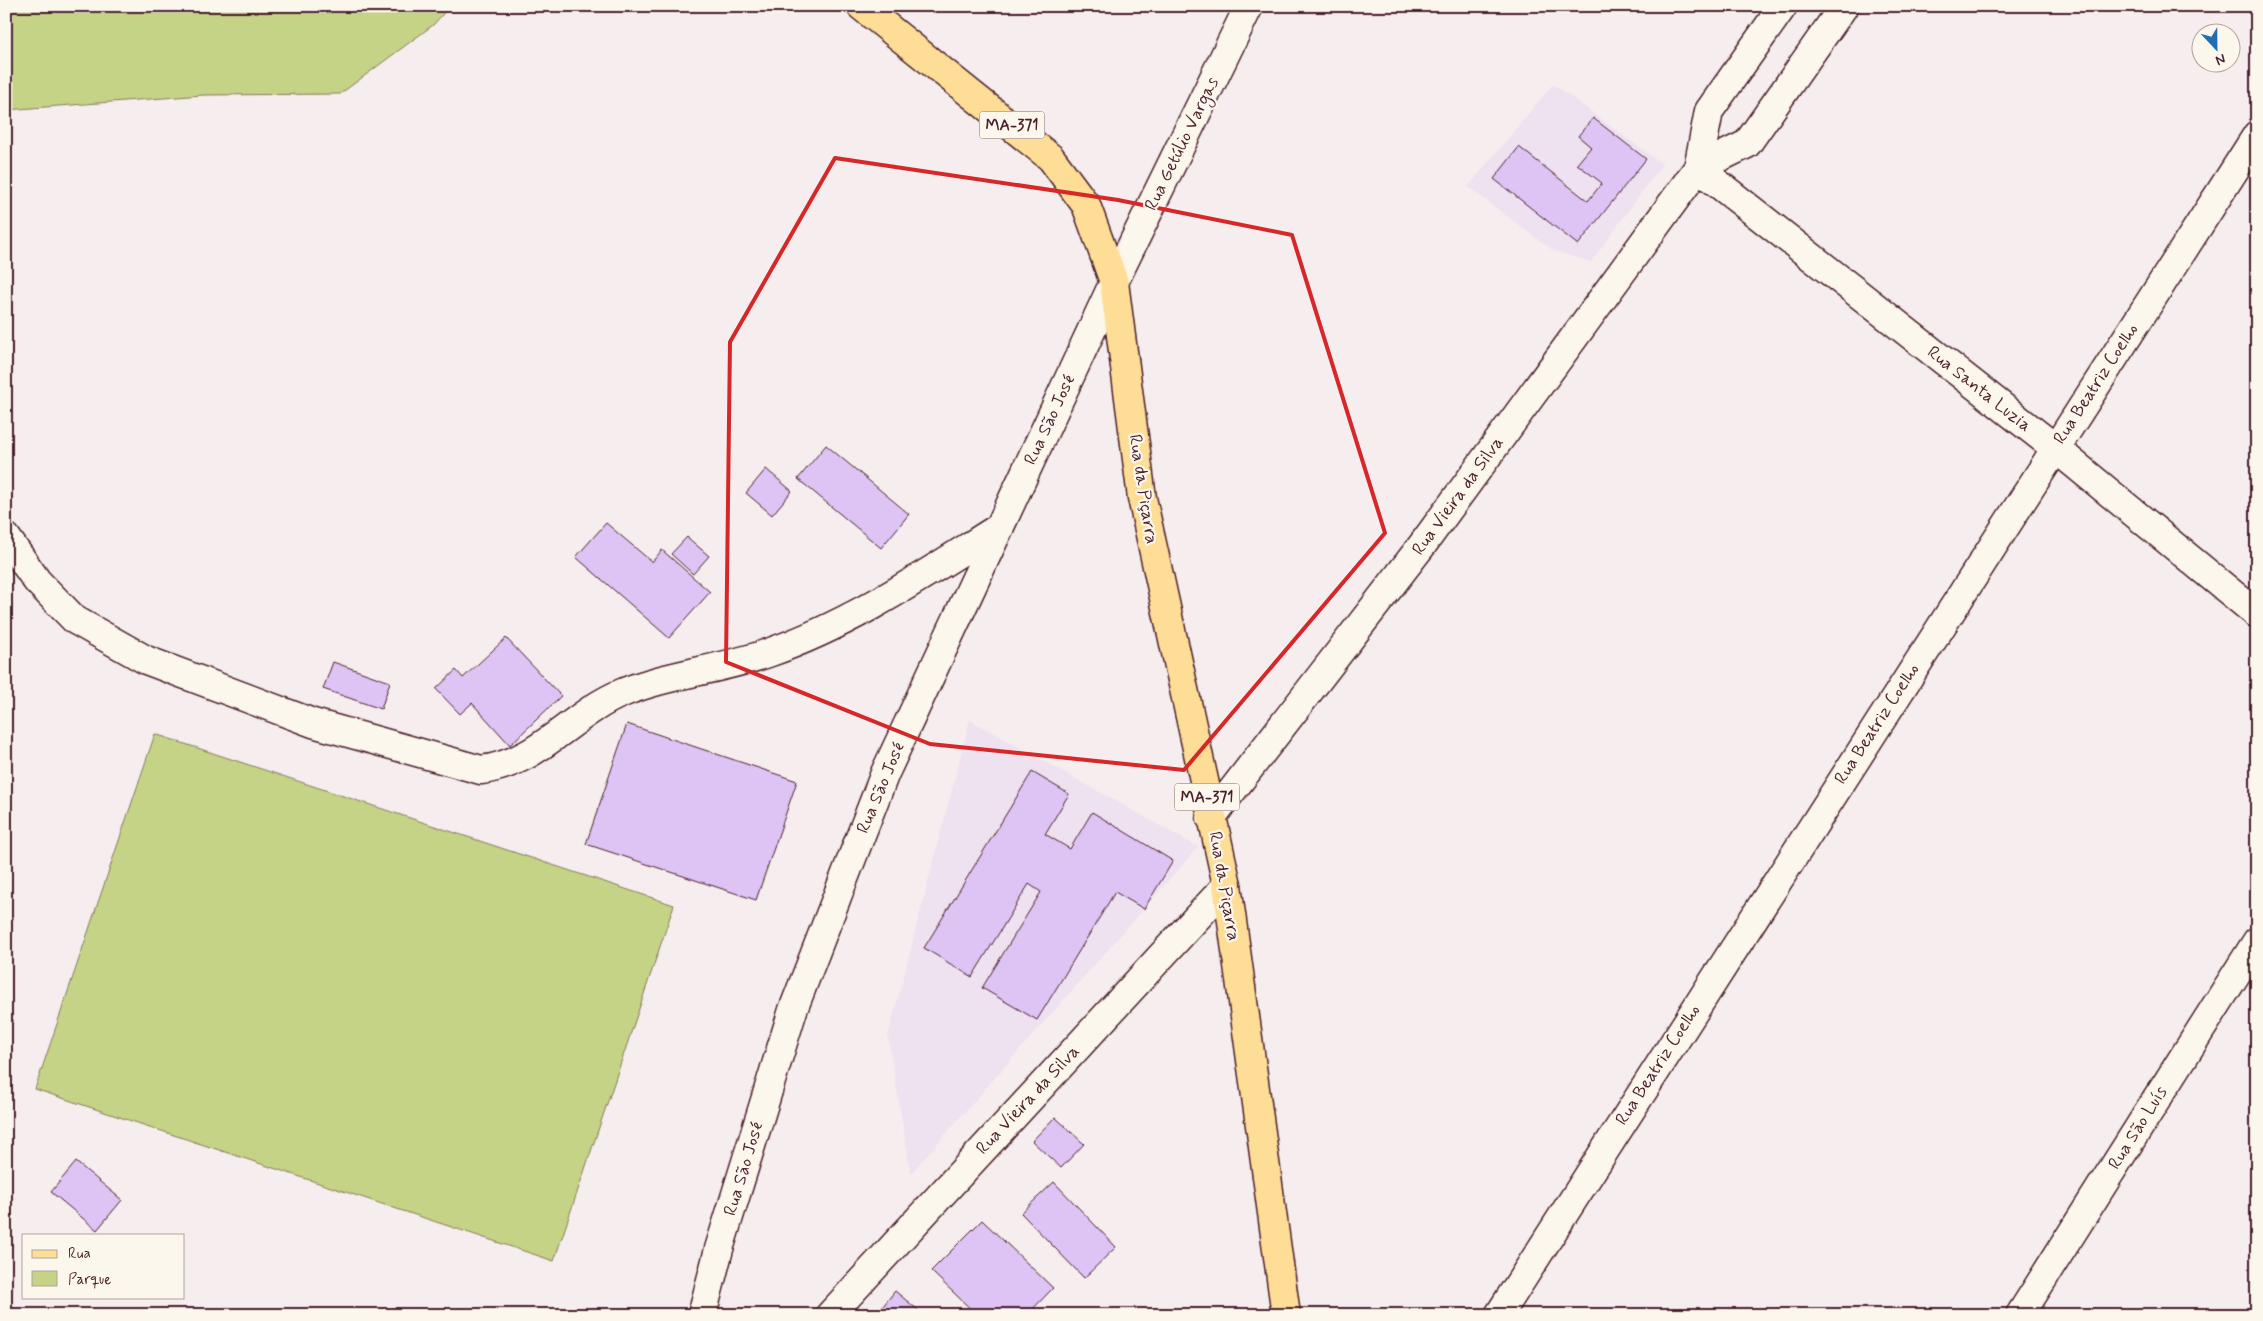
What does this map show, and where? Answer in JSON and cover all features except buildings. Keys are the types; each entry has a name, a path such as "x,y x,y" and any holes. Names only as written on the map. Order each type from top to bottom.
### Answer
{"main road":[{"name":"MA-371","path":"861,6 1051,158 1086,206 1114,282"},
{"name":"Rua da Piçarra","path":"1114,282 1142,498 1226,885 1286,1315"}],"street":[{"name":"Rua Getúlio Vargas","path":"1114,282 1249,6"},
{"name":"Rua Vieira da Silva","path":"1211,818 1423,544 1698,168 1709,111 1783,6"},
{"name":"Rua Vieira da Silva","path":"1698,168 1747,144 1844,6"},
{"name":"Rua Beatriz Coelho","path":"1499,1315 2257,134"},
{"name":"Rua Santa Luzia","path":"1698,168 2055,448 2257,614"},
{"name":"Rua São José","path":"702,1315 719,1250 793,1010 885,773 1114,282"},
{"path":"6,537 37,581 75,620 146,660 313,723 481,770 500,768 535,751 598,706 621,693 766,654 834,627 918,579 1000,527"},
{"name":"Rua Vieira da Silva","path":"830,1315 1226,885"},
{"name":"Rua São Luís","path":"2020,1315 2257,941"}],"highlighted area":[{"path":"835,158 1118,200 1292,235 1385,533 1184,770 930,744 726,662 730,342"}],"shaded area":[{"path":"1553,84 1662,164 1591,262 1554,251 1468,187"},
{"path":"970,720 1198,847 911,1173 888,1037"}],"green space":[{"path":"6,6 450,6 433,25 340,94 203,95 6,110"},
{"path":"155,734 674,905 554,1261 35,1089"}]}
